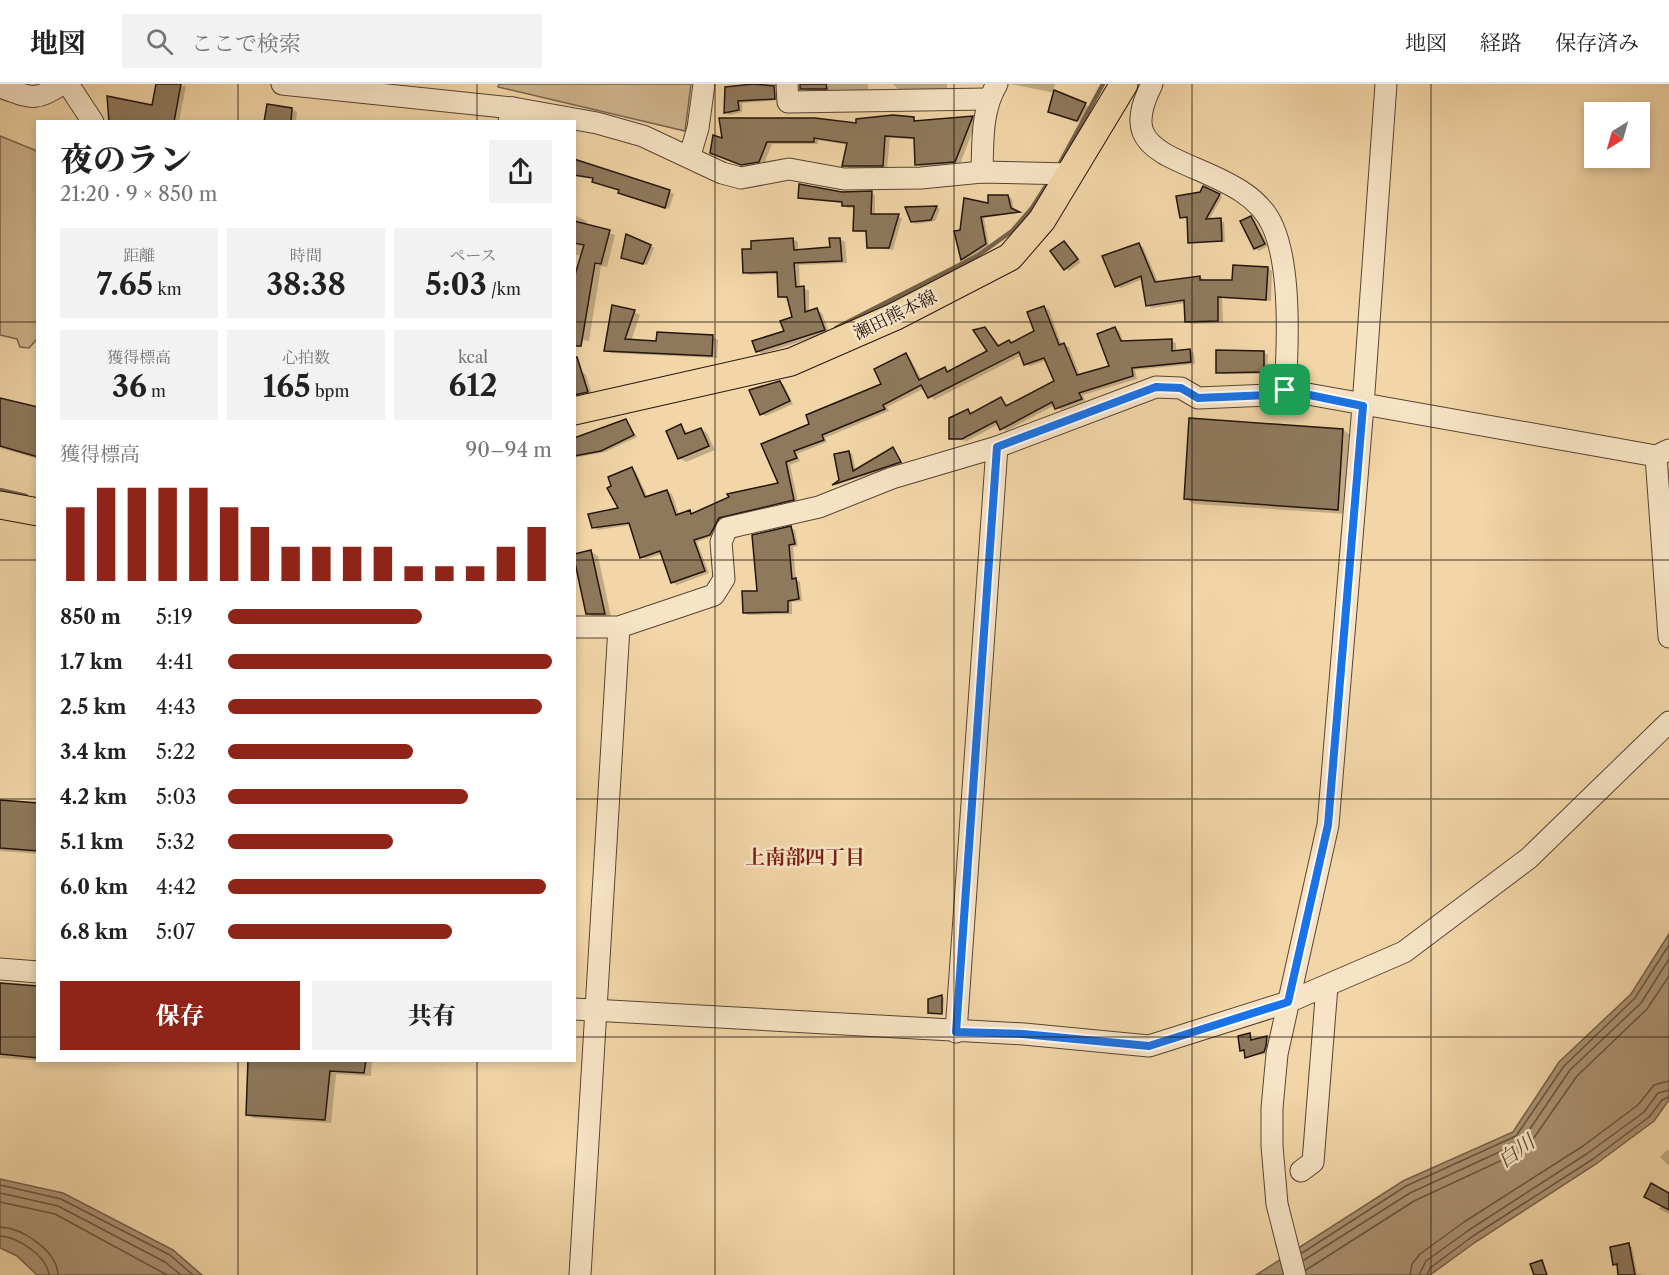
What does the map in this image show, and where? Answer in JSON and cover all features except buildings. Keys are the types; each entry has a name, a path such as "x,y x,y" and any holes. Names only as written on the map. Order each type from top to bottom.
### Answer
{"main road":[{"name":"瀬田熊本線","path":"576,411 791,362 894,317 1010,256 1042,220 1072,174 1124,84"},
{"path":"0,505 36,512"}],"street":[{"path":"0,87 29,97 44,96 62,84"},
{"path":"68,84 92,120"},
{"path":"282,84 556,120"},
{"path":"690,156 698,128 704,84"},
{"path":"787,84 788,102 877,92 993,92 984,126 982,172"},
{"path":"1152,84 1141,114 1143,133 1158,150 1246,192 1273,226 1281,259 1289,337 1285,390"},
{"path":"1295,1275 1277,1203 1272,1146 1272,1108 1277,1054 1328,825 1363,406 1386,84"},
{"path":"576,122 609,126 643,136 690,156 722,173 741,178 789,169 844,179 921,178 982,172 1072,174"},
{"path":"576,627 619,627 714,595 724,579 722,542 728,528 819,507 892,478 997,447 1156,387 1181,388 1198,398 1269,395 1285,390 1363,406 1663,453 1669,637"},
{"path":"956,1032 997,447"},
{"path":"580,1275 619,627"},
{"path":"576,1009 1023,1034 1149,1046 1288,1002 1404,952 1529,858 1669,722"},
{"path":"0,969 36,972"},
{"path":"1301,1171 1313,1162 1327,986"}],"shaded area":[{"path":"499,84 691,84 685,131 498,87"},
{"path":"0,136 36,151 36,340 29,348 20,347 17,339 0,335"}],"water":[{"name":"白川","path":"1669,934 1669,1100 1654,1121 1596,1164 1477,1241 1430,1275 1256,1275 1403,1181 1513,1132 1559,1062 1631,994"},
{"path":"0,1179 63,1193 173,1250 202,1275 37,1275 17,1256 0,1248"}],"waterway":[{"path":"1060,163 1103,84"},
{"path":"836,328 977,256 1012,231 1032,208 1046,186"},
{"path":"0,490 26,496"}],"district":[{"name":"上南部四丁目","path":"805,857"}],"route":[{"path":"1156,387 1181,388 1198,398 1269,395 1285,390 1363,406 1328,825 1288,1002 1149,1046 1023,1034 956,1032 997,447 1156,387"}]}
